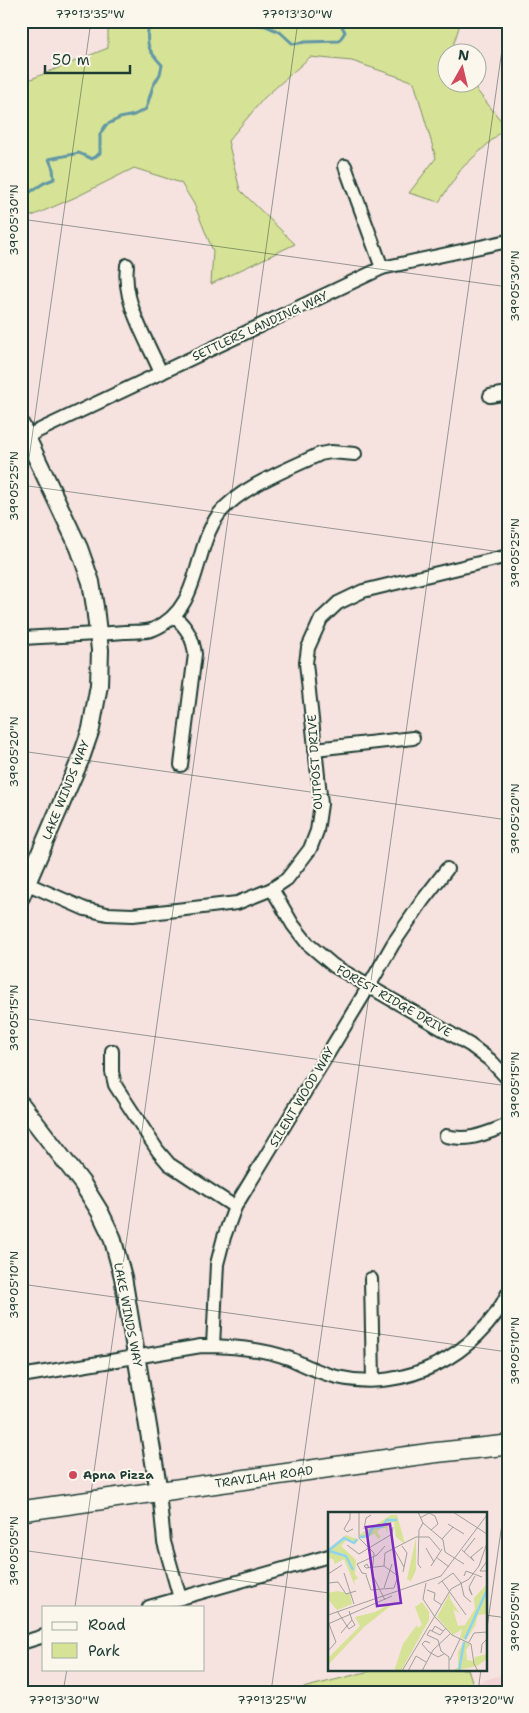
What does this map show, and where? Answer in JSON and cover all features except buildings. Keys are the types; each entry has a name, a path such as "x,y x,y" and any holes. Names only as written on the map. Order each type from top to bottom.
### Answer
{"main road":[{"name":"TRAVILAH ROAD","path":"21,1511 432,1453 508,1445"}],"street":[{"path":"345,166 382,268"},
{"name":"SETTLERS LANDING WAY","path":"23,433 161,373 382,268 508,240"},
{"path":"127,265 127,290 135,315 161,373"},
{"path":"490,396 508,393"},
{"name":"LAKE WINDS WAY","path":"23,433 80,548 90,582 98,634 99,685 91,729 81,758 24,887"},
{"path":"21,638 152,630 175,617 185,604 210,531 219,515 231,501 246,490 320,454 331,452 355,454"},
{"name":"OUTPOST DRIVE","path":"24,887 85,909 107,914 133,915 237,903 272,890 287,879 300,864 310,849 317,831 321,804 306,662 308,648 322,619 338,603 363,591 508,556"},
{"path":"175,617 185,626 193,642 195,654 181,765"},
{"path":"315,749 413,738"},
{"name":"SILENT WOOD WAY","path":"213,1346 217,1264 235,1206 393,944 447,869"},
{"name":"FOREST RIDGE DRIVE","path":"272,890 293,925 308,944 334,966 470,1045 490,1060 508,1079"},
{"path":"112,1050 112,1072 115,1084 158,1151 169,1164 182,1174 235,1206"},
{"name":"LAKE WINDS WAY","path":"21,1104 82,1183 108,1228 123,1277 159,1492"},
{"path":"446,1136 459,1139 474,1138 508,1125"},
{"path":"371,1279 373,1380"},
{"path":"21,1376 201,1346 231,1346 290,1359 318,1372 337,1378 356,1380 395,1379 433,1367 451,1357 485,1328 506,1301"},
{"path":"159,1492 164,1542 180,1598"},
{"path":"152,1606 328,1556"},
{"path":"21,1643 42,1637"}],"shaded area":[{"path":"508,1673 508,1692 405,1692 473,1684"}],"green space":[{"path":"108,21 461,21 454,42 436,42 436,92 478,92 506,127 462,168 439,202 409,193 436,158 414,82 352,61 310,57 264,98 228,141 240,190 295,244 211,284 213,251 194,204 181,183 134,168 76,197 32,216 21,216 21,83 108,48"},
{"path":"374,1670 468,1670 473,1684 405,1692 287,1692"}],"waterway":[{"path":"21,198 44,183 54,179 49,159 79,153 92,159 100,153 100,134 106,125 146,109 162,65 150,49 148,30 159,21"},
{"path":"236,21 266,26 280,32 293,44 339,41 345,32 339,21"}],"place":[{"name":"Apna Pizza","path":"73,1475"}]}
